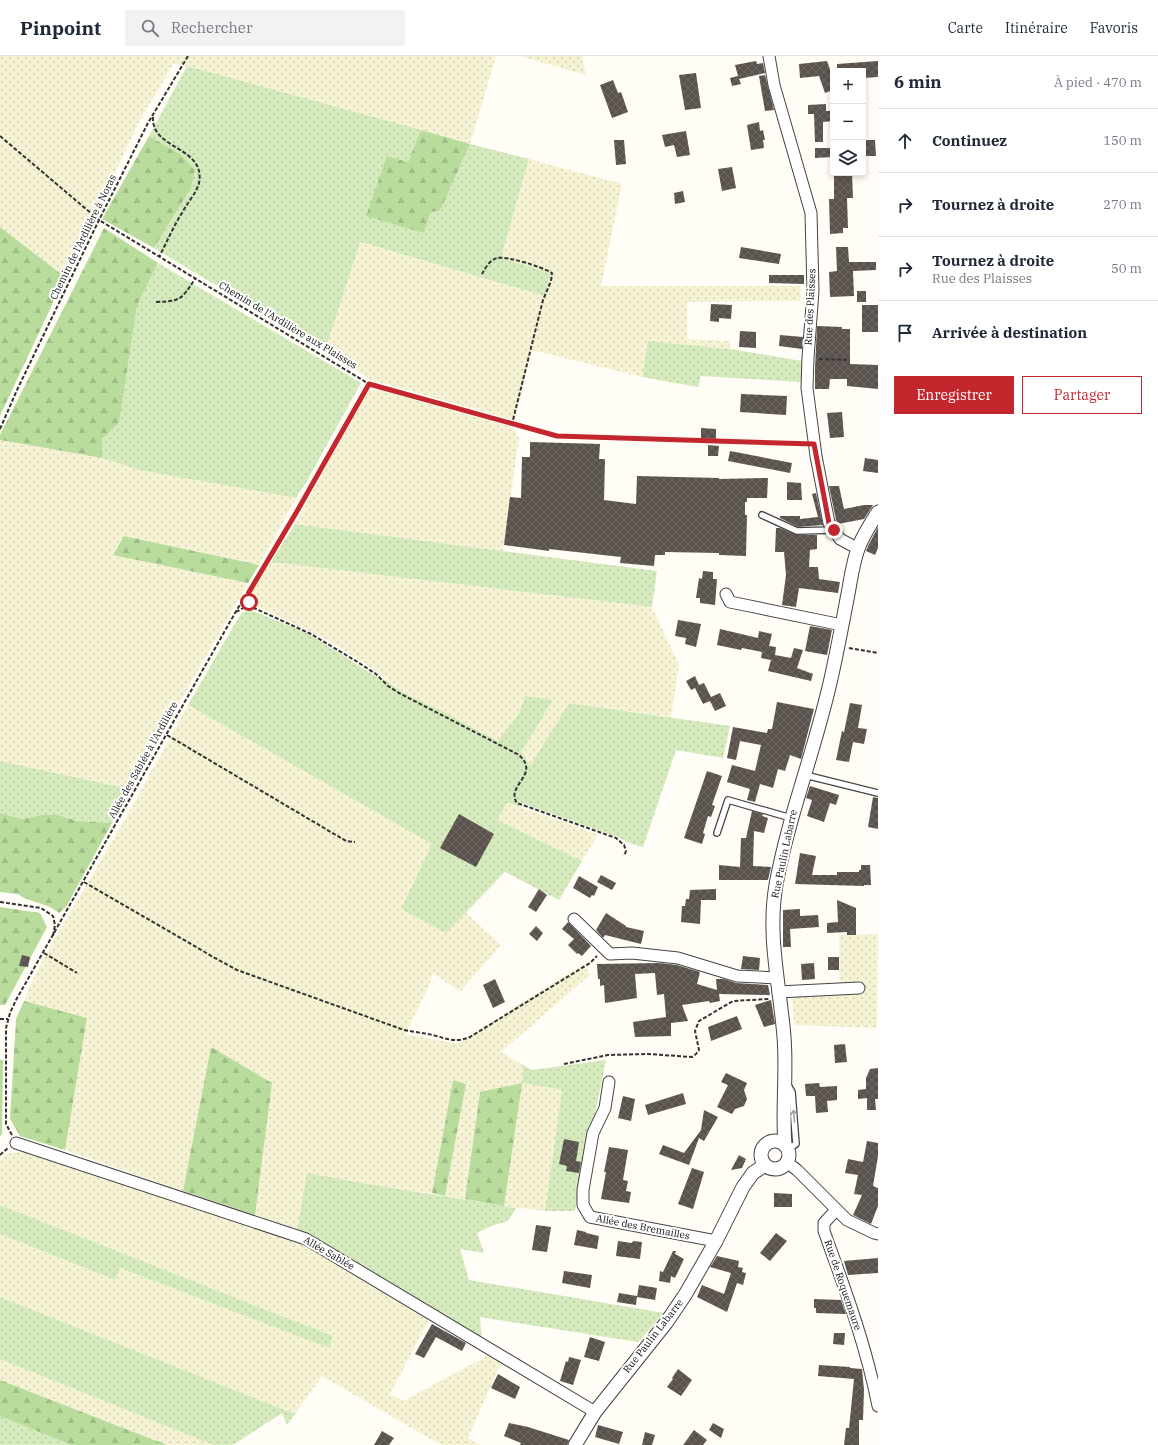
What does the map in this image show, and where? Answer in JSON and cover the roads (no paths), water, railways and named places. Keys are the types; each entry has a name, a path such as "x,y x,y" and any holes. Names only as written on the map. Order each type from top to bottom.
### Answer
{"street":[{"name":"Rue des Plaisses","path":"769,56 774,85 811,213 813,291 807,388 814,444 829,523 840,539 853,546 859,547"},
{"name":"Rue Paulin Labarre","path":"785,1086 784,1037 772,922 776,886 791,818 825,704 838,646 852,570 859,547 878,512"},
{"path":"726,594 730,602 842,625"},
{"path":"574,919 610,954 632,953 678,958 737,976 777,978"},
{"path":"779,995 859,988"},
{"name":"Allée des Bremailles","path":"609,1082 605,1108 593,1133 583,1190 583,1205 590,1217 716,1241"},
{"path":"769,1143 776,1126 785,1086"},
{"path":"785,1086 784,1126 789,1159 785,1166 777,1170 768,1168 761,1157 762,1149 769,1143 777,1141 786,1147"},
{"name":"Allée Sablée","path":"16,1142 306,1239 595,1412"},
{"path":"788,1163 797,1170 847,1220 878,1234"},
{"name":"Rue Paulin Labarre","path":"575,1445 595,1412 666,1323 685,1295 716,1241 743,1187 753,1173 765,1165"},
{"name":"Rue de Roquemaure","path":"836,1210 824,1223 824,1231 856,1321 871,1372 878,1406"}],"lane":[{"path":"762,515 797,531 834,530"},
{"path":"804,774 878,793"},
{"path":"717,833 728,800 791,818"}]}
